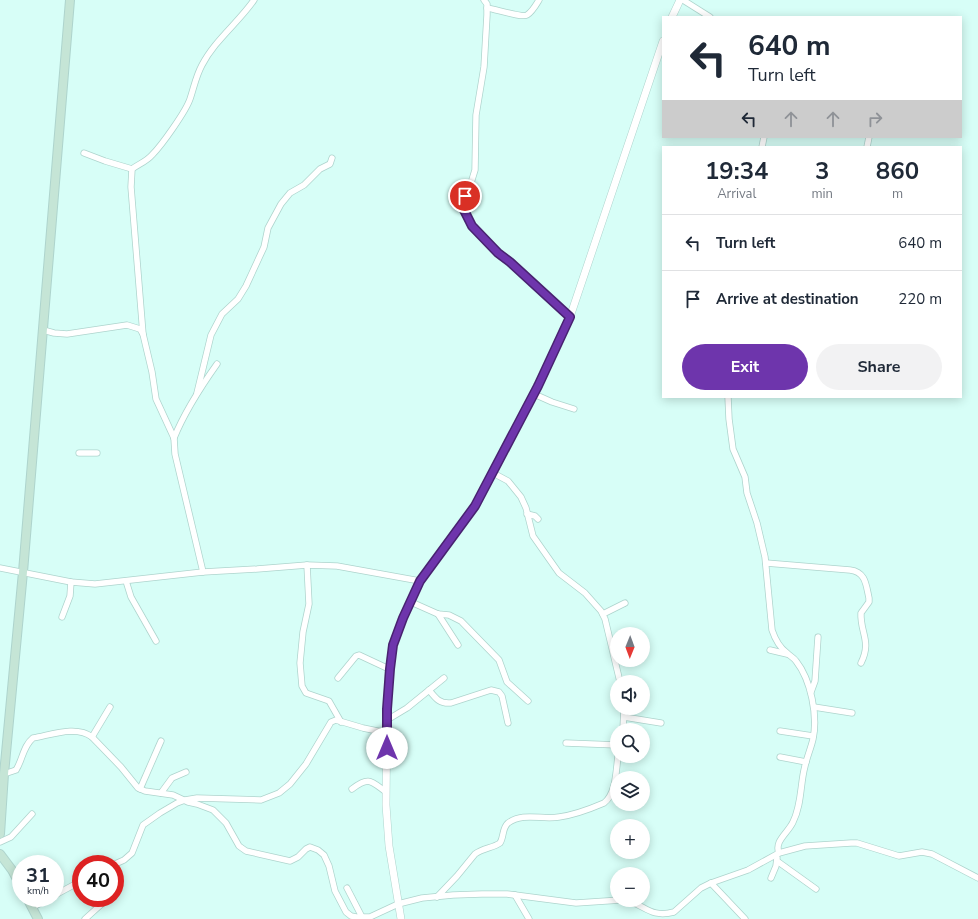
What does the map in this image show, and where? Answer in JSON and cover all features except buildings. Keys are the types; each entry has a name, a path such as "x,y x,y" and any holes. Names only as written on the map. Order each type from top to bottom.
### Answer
{"main road":[{"path":"0,834 70,0"},
{"path":"0,854 12,870"},
{"path":"32,908 38,919"}],"street":[{"path":"84,154 105,162 132,169 152,155 190,100 193,86 202,65 213,48 254,0"},
{"path":"484,0 487,4 484,67 476,115 475,170 465,196 463,208 472,226 485,240 570,317"},
{"path":"487,8 525,16 531,12 539,0"},
{"path":"673,16 681,0 708,16"},
{"path":"400,919 389,846 386,792 387,720 393,645 420,581 475,506 534,394 570,317 662,44"},
{"path":"198,393 211,336 222,314 238,299 244,290 264,247 268,228 281,204 290,193 304,185 317,171 330,164 332,158"},
{"path":"132,169 142,331 152,372 156,399 174,438 175,454 203,572"},
{"path":"43,330 67,334 127,325 142,331"},
{"path":"174,438 182,419 217,364"},
{"path":"534,394 574,409"},
{"path":"728,398 728,419 733,449 745,477 747,493 760,536 766,563 772,630 780,647 790,655 800,667 811,692 814,707 813,736 806,762 797,812 790,828 777,845 777,861 771,878"},
{"path":"79,453 97,453"},
{"path":"493,473 508,481 521,497 533,536 559,573 585,593 602,614 605,619 618,675"},
{"path":"527,514 535,516 538,519"},
{"path":"766,563 850,570 861,574 869,598 869,602 861,613 866,646 865,654 861,663"},
{"path":"0,568 71,582 95,584 203,572 257,570 306,565 348,567 420,581"},
{"path":"306,565 309,604 303,632 300,663 302,686 306,693 329,701 341,722"},
{"path":"126,581 131,597 156,641"},
{"path":"62,617 70,596 71,582"},
{"path":"411,602 438,614 455,617 468,626 499,660 507,682 528,701"},
{"path":"602,614 625,603"},
{"path":"438,614 458,645"},
{"path":"811,692 815,681 818,637"},
{"path":"770,650 790,655"},
{"path":"338,678 359,655 390,669"},
{"path":"387,720 407,708 444,678"},
{"path":"429,690 437,700 446,704 491,690 499,692 502,696 508,723"},
{"path":"92,737 110,707"},
{"path":"814,707 852,712"},
{"path":"624,723 624,717 661,722"},
{"path":"124,860 132,852 143,825 160,813 185,800 197,798 261,800 279,793 290,784 306,764 331,722 336,720 387,733"},
{"path":"4,774 16,770 25,747 33,738 73,731 87,733 140,789 173,795 188,802 213,810 226,823 239,846 246,852 286,861 294,859 310,847 318,850 327,861 335,891 349,915"},
{"path":"780,731 813,736"},
{"path":"140,789 161,741"},
{"path":"566,743 610,745"},
{"path":"780,757 806,762"},
{"path":"437,897 475,854 500,843 507,824 523,817 539,816 557,818 568,816 608,800 611,796 617,763"},
{"path":"161,793 172,778 186,772"},
{"path":"352,788 359,783 367,781 374,783 386,792"},
{"path":"0,842 11,836 32,814"},
{"path":"640,907 656,915 674,912 701,888 711,883 748,870 778,853 805,846 821,844 857,843 900,856 927,852 978,878"},
{"path":"777,861 816,889"},
{"path":"711,883 745,919"},
{"path":"347,888 362,917"},
{"path":"342,919 349,915 362,917 377,914 398,904 422,898 482,894 516,895 576,904 610,901"},
{"path":"516,895 529,919"},
{"path":"85,919 98,907"}],"route":[{"path":"387,748 387,709 390,669 393,645 403,618 420,581 475,506 538,386 570,317 525,275 498,253 472,226 463,208 465,196"}]}
